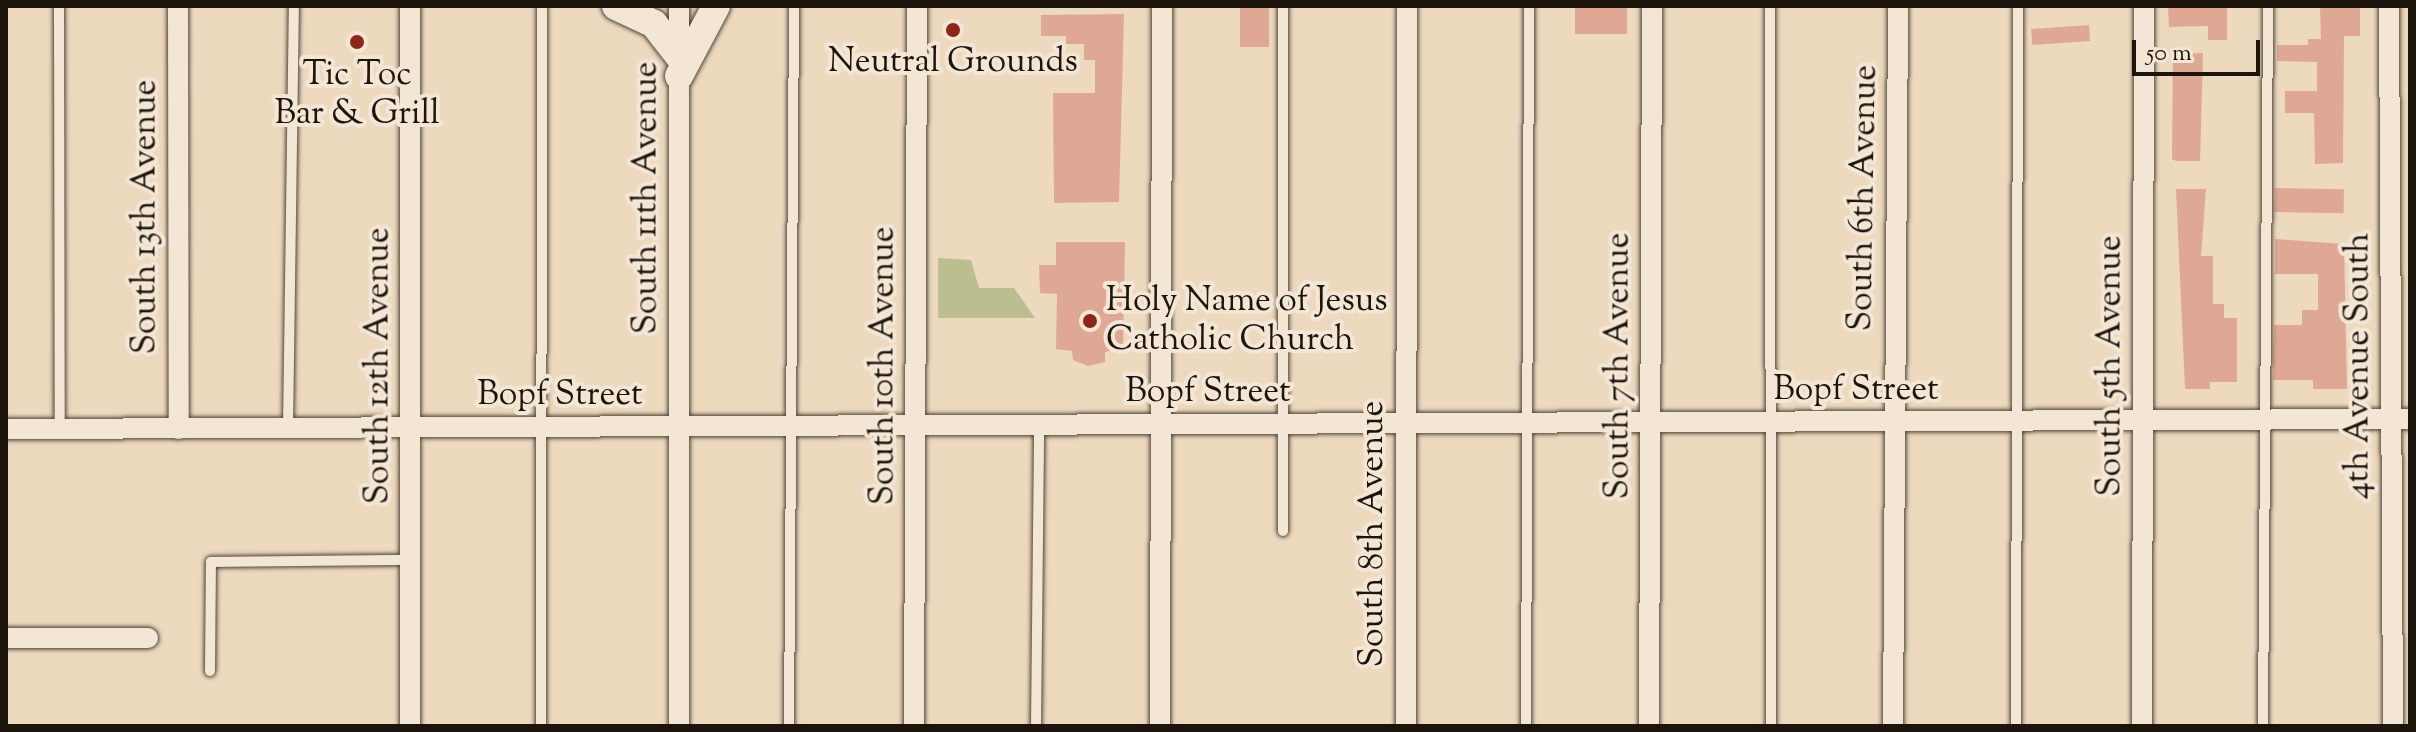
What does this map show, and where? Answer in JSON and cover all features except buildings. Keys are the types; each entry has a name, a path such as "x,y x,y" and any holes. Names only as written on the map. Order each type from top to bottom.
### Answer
{"main road":[{"path":"616,6 654,24 679,66 716,6"}],"street":[{"name":"South 13th Avenue","path":"178,6 179,429"},
{"name":"South 12th Avenue","path":"410,6 410,726"},
{"name":"South 11th Avenue","path":"679,6 679,726"},
{"name":"South 10th Avenue","path":"914,726 917,6"},
{"path":"1160,726 1162,6"},
{"name":"South 8th Avenue","path":"1406,726 1407,6"},
{"name":"South 7th Avenue","path":"1649,726 1652,6"},
{"name":"South 6th Avenue","path":"1893,726 1898,6"},
{"name":"South 5th Avenue","path":"2142,726 2144,6"},
{"name":"4th Avenue South","path":"2389,6 2401,419 2393,726"},
{"name":"Bopf Street","path":"6,429 1651,425 2401,419"},
{"path":"6,638 148,638"}],"lane":[{"path":"59,6 60,429"},
{"path":"288,428 294,6"},
{"path":"541,726 542,6"},
{"path":"789,726 794,6"},
{"path":"1283,6 1283,531"},
{"path":"1526,726 1529,6"},
{"path":"1770,6 1771,726"},
{"path":"2016,726 2018,6"},
{"path":"2263,726 2268,6"},
{"path":"1036,726 1039,426"},
{"path":"210,671 211,562 411,560"}],"green space":[{"path":"938,258 971,260 979,288 1014,288 1035,318 938,318"}],"place":[{"name":"Neutral Grounds","path":"953,30"},
{"name":"Tic Toc Bar & Grill","path":"357,42"},
{"name":"Holy Name of Jesus Catholic Church","path":"1090,321"}]}
